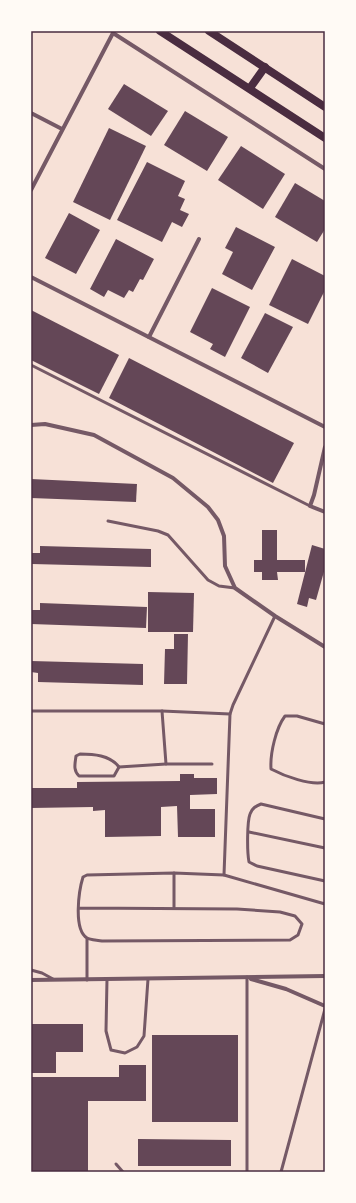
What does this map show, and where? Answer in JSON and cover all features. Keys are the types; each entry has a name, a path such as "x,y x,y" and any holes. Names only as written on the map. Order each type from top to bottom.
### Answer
{"main road":[{"path":"160,31 325,138"},
{"path":"209,31 325,107"},
{"path":"250,88 265,67"}],"street":[{"path":"31,190 114,32 325,169"},
{"path":"31,113 62,129"},
{"path":"149,337 199,239"},
{"path":"31,277 325,427"},
{"path":"31,425 45,424 94,435 173,478 208,507 218,520 224,536 225,566 235,588 275,616 325,646"},
{"path":"325,447 310,506 325,512"},
{"path":"31,980 325,976"},
{"path":"247,977 286,989 325,1007"}],"lane":[{"path":"31,365 310,506"},
{"path":"108,521 158,531 168,535 208,580 219,586 235,588"},
{"path":"224,875 230,714 275,616"},
{"path":"31,711 162,711 230,714"},
{"path":"162,711 166,764"},
{"path":"325,724 297,716 285,716 280,722 271,758 271,769 280,774 318,784 325,782"},
{"path":"80,754 93,754 116,762 119,767 114,776 79,776 76,773 74,765 76,756 80,754"},
{"path":"119,767 166,764 212,764"},
{"path":"325,818 261,804 254,806 250,814 248,854 249,862 257,866 325,881"},
{"path":"249,832 325,848"},
{"path":"174,873 174,907"},
{"path":"79,908 237,908 280,912 295,916 302,924 298,935 290,940 102,941 87,938 81,931 79,918 79,908 80,888 83,877 87,875 174,873 224,875 325,904"},
{"path":"87,938 87,980"},
{"path":"31,970 42,973 54,980"},
{"path":"247,977 247,1172"},
{"path":"106,979 106,1031 111,1050 125,1053 137,1048 144,1036 148,979"},
{"path":"281,1172 325,1007"},
{"path":"116,1164 123,1172"}],"building":[{"path":"124,84 168,111 151,136 108,109"},
{"path":"185,111 228,137 207,171 164,145"},
{"path":"109,128 146,146 110,220 73,202"},
{"path":"241,146 285,174 263,209 218,180"},
{"path":"147,162 185,181 178,196 185,199 180,210 189,214 182,227 172,222 162,242 117,220"},
{"path":"295,183 325,201 325,229 317,242 275,217"},
{"path":"69,213 100,230 76,274 45,258"},
{"path":"236,227 275,247 252,290 222,274 233,252 225,248"},
{"path":"116,239 154,259 143,280 140,279 133,292 129,290 124,298 108,290 104,297 90,289"},
{"path":"292,259 325,276 325,290 308,324 269,305"},
{"path":"212,288 250,307 225,357 210,349 213,344 190,332"},
{"path":"31,310 119,355 99,394 31,360"},
{"path":"265,313 293,327 268,373 241,358"},
{"path":"129,358 294,443 273,483 109,398"},
{"path":"31,479 137,484 136,502 31,498"},
{"path":"262,530 277,530 277,560 305,560 305,572 277,572 278,580 262,580 262,572 254,572 254,560 262,560"},
{"path":"312,545 325,549 325,568 316,600 309,598 307,607 297,604"},
{"path":"40,546 151,549 151,567 32,564 32,553 40,553"},
{"path":"148,592 194,593 193,632 148,632"},
{"path":"40,603 147,607 146,628 31,624 31,610 40,610"},
{"path":"174,634 188,634 187,684 164,684 165,649 174,649"},
{"path":"31,661 143,664 143,685 38,682 38,673 31,672"},
{"path":"180,774 194,774 194,778 217,778 217,794 190,795 190,809 215,809 215,837 178,837 177,806 161,807 161,836 105,837 105,810 93,811 93,807 31,808 31,788 77,788 77,782 180,781"},
{"path":"31,1024 83,1024 83,1052 56,1052 56,1073 31,1073"},
{"path":"152,1035 238,1035 238,1122 152,1122"},
{"path":"119,1065 146,1065 146,1101 88,1101 88,1172 31,1172 31,1077 119,1077"},
{"path":"138,1139 231,1140 231,1166 138,1166"}]}
